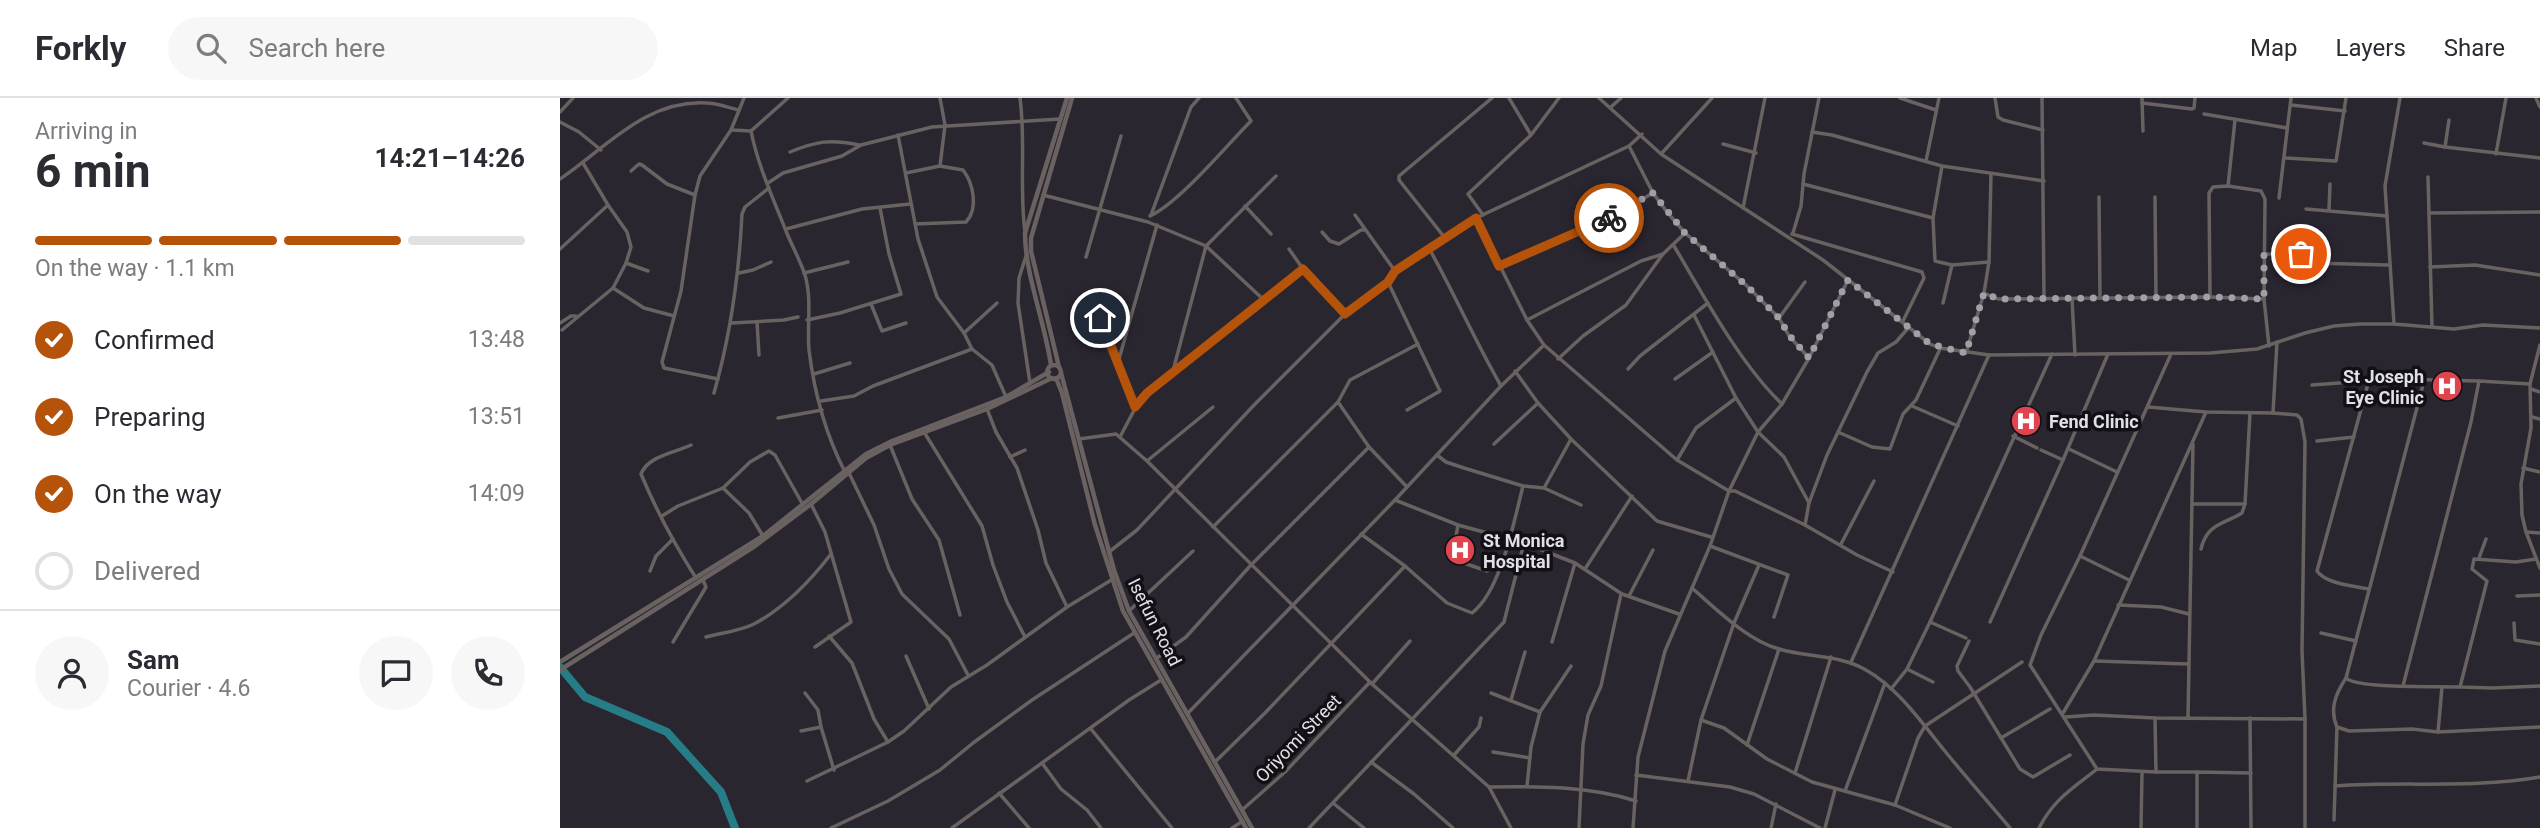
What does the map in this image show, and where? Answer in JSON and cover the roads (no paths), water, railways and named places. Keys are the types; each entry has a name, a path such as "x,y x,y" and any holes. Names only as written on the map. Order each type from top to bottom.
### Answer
{"street":[{"path":"560,112 573,98"},
{"path":"718,379 664,368 662,362 681,291 695,195 703,170 731,130 744,98"},
{"path":"731,130 751,131 788,98"},
{"path":"940,98 945,125 940,166"},
{"path":"562,669 703,580 811,504 866,453 1006,397 1049,372 1051,365 1048,343 1026,256 1021,192 1023,120 1020,98"},
{"path":"1025,233 1060,119 1070,98"},
{"name":"Isefun Road","path":"1070,98 1032,229 1031,245 1060,370 1114,579 1129,611 1252,828"},
{"path":"1148,222 1191,107 1199,98"},
{"path":"1150,216 1160,212 1177,197 1251,121 1236,98"},
{"path":"1445,238 1399,177 1492,98"},
{"path":"1509,98 1531,135"},
{"path":"1483,215 1468,194 1531,135 1559,98"},
{"path":"1599,98 1642,134 1661,154 1792,237 1930,344 1940,348 1989,355 2228,353 2269,346 2334,326 2394,324 2454,330 2483,325 2540,328"},
{"path":"1611,107 1621,98"},
{"path":"1661,154 1713,98"},
{"path":"1743,208 1765,98"},
{"path":"1792,237 1801,206 1819,98"},
{"path":"1900,98 1936,110"},
{"path":"1926,162 1939,98"},
{"path":"1995,98 1998,117 2043,130"},
{"path":"2042,98 2044,299"},
{"path":"2143,131 2142,100 2192,109 2195,98"},
{"path":"2279,198 2286,158 2291,98"},
{"path":"2286,158 2336,161 2346,98"},
{"path":"2394,324 2388,265 2386,168 2400,98"},
{"path":"2496,154 2506,98"},
{"path":"2536,98 2540,107"},
{"path":"560,179 643,117 675,105 707,103 739,110"},
{"path":"2290,105 2345,111"},
{"path":"2204,114 2287,128"},
{"path":"714,393 732,323 743,211 783,173 842,156 861,145 945,125 1060,119"},
{"path":"2228,186 2235,120"},
{"path":"2445,148 2449,120"},
{"path":"560,122 579,132 601,150"},
{"path":"751,131 761,170 804,273 814,374 835,453 874,525 889,569 902,594 950,639 968,676"},
{"path":"1812,132 1832,135 1942,166 2043,181"},
{"path":"1109,552 1137,530 1255,404 1345,314 1388,282 1395,271 1476,218 1629,146 1642,134"},
{"path":"898,135 915,225 937,297 964,333 972,349 992,365 1006,397"},
{"path":"1086,257 1121,135"},
{"path":"790,152 810,144 832,140 861,145"},
{"path":"2424,143 2445,148 2540,158"},
{"path":"1723,144 1756,153"},
{"path":"1629,146 1653,193 1685,233 1746,285 1779,318 1789,335 1809,358"},
{"path":"562,330 613,288 631,247 631,239 583,163"},
{"path":"631,171 639,164 642,165 667,184 695,195"},
{"path":"906,173 940,166 957,168 965,172 974,196 971,217 966,222 915,225"},
{"path":"1942,166 1933,218 1935,261 1952,265 1989,262"},
{"path":"1966,353 1984,293 1989,262 1991,174"},
{"path":"1172,373 1206,246 1276,176"},
{"path":"2428,177 2432,327"},
{"path":"1803,184 1933,218"},
{"path":"2329,210 2330,184"},
{"path":"2210,297 2209,192 2213,187 2228,186 2260,190 2264,194 2264,299 2269,346"},
{"path":"1499,266 1604,220 1653,193"},
{"path":"1043,195 1148,222 1206,246 1265,301"},
{"path":"2099,197 2100,297"},
{"path":"2155,197 2156,297"},
{"path":"786,229 862,209 910,204"},
{"path":"560,249 608,205"},
{"path":"1245,206 1271,234"},
{"path":"807,320 901,294 889,254 880,208"},
{"path":"2306,209 2387,216"},
{"path":"2430,213 2540,212"},
{"path":"1355,215 1395,271"},
{"path":"1476,218 1527,320 1544,345 1558,359 1677,460 1729,491 1735,491 1805,525 1893,572"},
{"path":"1117,366 1157,225"},
{"path":"1322,232 1330,241 1340,244 1365,230"},
{"path":"1558,359 1583,336 1626,305 1663,254 1685,233"},
{"path":"1792,237 1922,272 1924,278 1903,322"},
{"path":"1674,246 1708,303 1765,388 1782,404"},
{"path":"1289,249 1303,269 1345,314"},
{"path":"1430,250 1452,290 1472,336 1501,386"},
{"path":"1527,320 1641,261 1663,254"},
{"path":"2264,254 2301,254"},
{"path":"1026,256 1019,278 1018,303 1030,385"},
{"path":"739,273 771,262"},
{"path":"804,273 848,262"},
{"path":"626,263 649,271"},
{"path":"2312,263 2388,265"},
{"path":"1943,303 1952,265"},
{"path":"2430,267 2475,265 2540,275"},
{"path":"1120,437 1140,399 1303,269"},
{"path":"1633,828 1637,757 1665,651 1679,614 1710,546 1729,491 1758,432 1782,404 1809,358 1848,280"},
{"path":"1388,282 1440,391 1407,410"},
{"path":"1779,318 1805,282"},
{"path":"613,288 644,308 674,316"},
{"path":"1984,293 1998,299 2264,299"},
{"path":"1091,295 1135,407"},
{"path":"2072,299 2075,355"},
{"path":"964,333 997,303"},
{"path":"1628,369 1640,356 1708,303"},
{"path":"871,304 882,331 906,323"},
{"path":"560,323 572,316 578,316"},
{"path":"1694,316 1736,398 1758,432 1784,457 1809,503"},
{"path":"732,323 798,317"},
{"path":"757,322 759,355"},
{"path":"1805,525 1809,503 1838,432 1875,356 1896,342 1909,327"},
{"path":"2273,413 2277,342"},
{"path":"1213,527 1338,402 1350,380 1418,344"},
{"path":"1188,713 1395,500 1501,386 1544,345"},
{"path":"2540,345 2530,387 2532,417 2523,468 2521,500 2526,533 2540,568"},
{"path":"1838,432 1872,447 1886,450 1893,445 1903,414 1912,406 1940,348"},
{"path":"821,401 854,396 873,386 972,349"},
{"path":"1675,379 1713,352"},
{"path":"1891,689 1907,669 1930,622 2052,354"},
{"path":"1990,622 2108,354"},
{"path":"2097,769 2030,665 2041,635 2080,556 2171,354"},
{"path":"1851,662 1989,355"},
{"path":"814,374 850,363"},
{"path":"561,661 763,536 866,458 890,445 986,409 1054,378 1060,370 1051,365"},
{"name":"Isefun Road","path":"1049,372 1049,376 1054,378 1062,393 1122,611 1246,828"},
{"path":"1515,372 1571,439 1657,521 1711,537"},
{"path":"2312,385 2392,379 2479,382 2530,387 2540,392"},
{"path":"2369,380 2317,571 2321,577 2369,589"},
{"path":"2334,820 2337,727 2334,721 2334,701 2346,678 2424,381"},
{"path":"2403,686 2479,382"},
{"path":"1677,460 1696,428 1736,398"},
{"path":"1338,402 1369,447 1407,487"},
{"path":"1494,444 1538,402"},
{"path":"1912,406 1958,426"},
{"path":"1147,461 1213,407"},
{"path":"2147,407 2297,415 2303,424 2302,651 2305,828"},
{"path":"986,409 1017,468 1038,530 1046,564 1068,607"},
{"path":"778,418 822,410"},
{"path":"2064,715 2094,661 2206,412"},
{"path":"2201,549 2206,534 2211,529 2242,513 2245,505 2250,413"},
{"path":"2532,417 2540,419"},
{"path":"924,432 982,526 998,578 1025,637"},
{"path":"1079,439 1112,434 1120,437 1147,461 1371,683 1489,787 1511,828"},
{"path":"2013,436 2063,460"},
{"path":"2317,441 2354,437"},
{"path":"1544,488 1571,439"},
{"path":"2188,718 2195,454 2193,442"},
{"path":"691,445 653,460 642,471 653,505 662,516 696,578"},
{"path":"890,445 912,499 939,540 960,615"},
{"path":"1157,658 1186,637 1251,565 1369,447"},
{"path":"2068,449 2118,472"},
{"path":"1010,457 1025,450"},
{"path":"662,516 678,506 723,488 750,461 769,451 775,455 803,505"},
{"path":"1437,455 1446,462 1523,486 1544,488 1581,505"},
{"path":"2523,468 2540,472"},
{"path":"1841,544 1874,481"},
{"path":"1361,534 1405,566 1447,604 1472,613 1485,598 1499,570 1523,486"},
{"path":"723,488 749,513 763,536"},
{"path":"1585,569 1632,496"},
{"path":"1395,500 1575,563 1622,594 1679,614"},
{"path":"811,504 825,532 851,622 815,647"},
{"path":"2193,504 2245,505"},
{"path":"1458,524 1452,559 1487,571"},
{"path":"2526,533 2540,533"},
{"path":"650,571 656,556 673,539"},
{"path":"2479,558 2486,539"},
{"path":"1309,828 1504,622 1524,543"},
{"path":"1710,546 1788,575 1774,617"},
{"path":"1629,596 1653,550"},
{"path":"1129,611 1193,551"},
{"path":"706,637 752,625 772,612 813,577 831,554"},
{"path":"2080,556 2130,580"},
{"path":"2460,687 2487,580 2472,569 2474,559 2516,562 2536,559"},
{"path":"1552,642 1575,563"},
{"path":"1688,781 1701,720 1734,623 1759,565"},
{"path":"1216,761 1405,566"},
{"path":"807,781 888,742 929,709 951,687 1114,579"},
{"path":"673,642 706,587 703,580"},
{"path":"1692,588 1734,623 1779,649 1851,662 1885,683 1925,726 2010,828"},
{"path":"1579,828 1583,744 1588,715 1601,686 1622,594"},
{"path":"2517,596 2540,595"},
{"path":"2118,605 2161,607 2189,614"},
{"path":"1930,622 1968,639 1957,669 2020,769 2029,776 2038,775 2070,755"},
{"path":"2514,624 2515,640 2540,644"},
{"path":"831,828 888,801 940,770 1032,700 1134,633"},
{"path":"2321,633 2356,641"},
{"path":"829,636 852,663 874,719 888,742"},
{"name":"Oriyomi Street","path":"1242,810 1263,795 1410,641"},
{"path":"1747,745 1779,649"},
{"path":"1511,699 1525,652"},
{"path":"906,656 929,709"},
{"path":"1795,774 1832,657"},
{"path":"2094,661 2188,664"},
{"path":"1895,805 1918,738 1925,726 2022,662"},
{"path":"1527,786 1534,730 1540,712 1571,666"},
{"path":"1907,669 1933,681"},
{"path":"2346,678 2351,682 2403,686 2540,686"},
{"path":"952,828 1129,699 1161,680"},
{"path":"1845,791 1885,683"},
{"path":"2438,732 2442,687"},
{"path":"805,693 818,709 834,770"},
{"path":"1491,693 1540,712"},
{"path":"2001,738 2050,709"},
{"path":"2064,715 2305,719"},
{"path":"1454,755 1479,727 1481,718"},
{"path":"2155,718 2156,772"},
{"path":"2250,718 2251,828"},
{"path":"1701,720 1724,728 1767,759 1795,774 1835,790 1895,805 1950,828"},
{"path":"801,731 821,727"},
{"path":"2337,727 2349,731 2413,729 2438,732 2540,727"},
{"path":"1091,729 1172,828"},
{"path":"1493,752 1530,758"},
{"path":"1371,762 1453,828"},
{"path":"1042,763 1061,789 1087,810 1101,828"},
{"path":"2039,828 2058,799 2097,769 2142,773 2252,773"},
{"path":"2197,772 2197,828"},
{"path":"2141,828 2142,773"},
{"path":"1636,775 1730,788 1776,804 1822,828 1835,790"},
{"path":"2335,786 2393,783 2491,784 2540,777"},
{"path":"1489,787 1527,786 1582,791 1619,795 1636,801"},
{"path":"999,793 1029,828"},
{"path":"1333,803 1364,828"},
{"path":"1771,828 1776,804"},
{"path":"1232,828 1242,821"}],"waterway":[{"path":"560,667 585,697 667,732 721,792 735,828"}],"place":[{"name":"St Joseph Eye Clinic","path":"2447,386"},
{"name":"Fend Clinic","path":"2026,421"},
{"name":"St Monica Hospital","path":"1460,550"}]}
